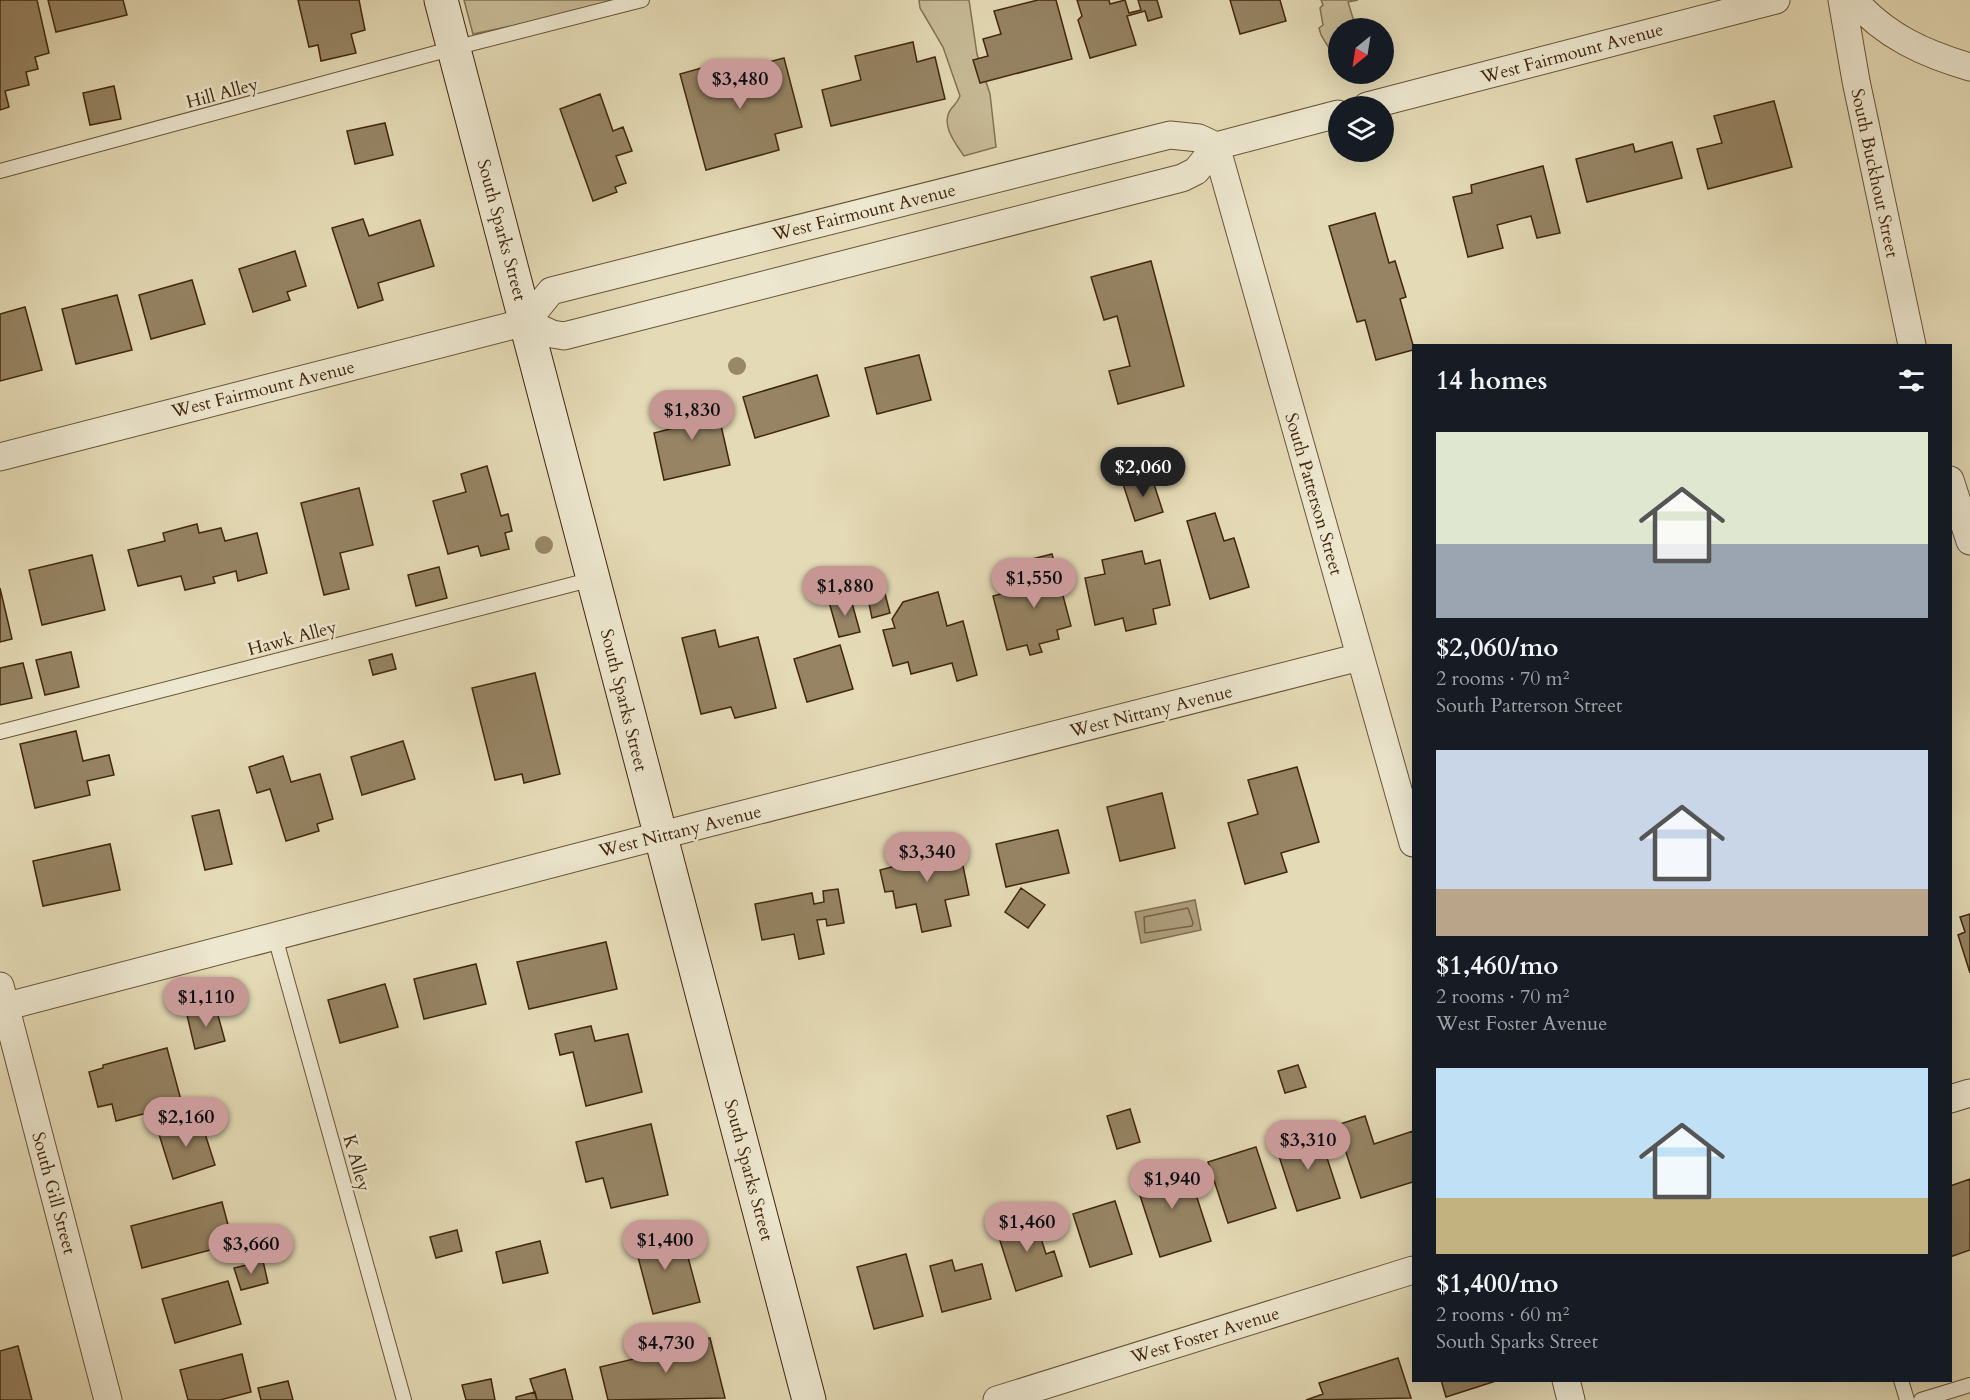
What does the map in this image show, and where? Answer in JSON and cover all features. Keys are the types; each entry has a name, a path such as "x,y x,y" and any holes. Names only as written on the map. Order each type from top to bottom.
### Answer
{"street":[{"name":"South Sparks Street","path":"441,0 810,1400"},
{"name":"West Fairmount Avenue","path":"1394,99 1776,0"},
{"name":"South Buckhout Street","path":"1842,0 1856,81 1912,344"},
{"path":"1854,0 1869,18 1901,40 1970,67"},
{"path":"526,322 552,334 564,336 1182,178 1196,171 1216,146 1328,117"},
{"name":"West Fairmount Avenue","path":"0,457 526,322 551,291 1170,135 1199,138 1216,146"},
{"name":"South Patterson Street","path":"1216,146 1412,839"},
{"path":"1952,486 1970,542"},
{"name":"West Nittany Avenue","path":"2,1000 275,937 1360,657"},
{"name":"South Gill Street","path":"2,1000 108,1400"},
{"path":"1952,1098 1970,1093"},
{"name":"West Foster Avenue","path":"997,1400 1412,1270"},
{"path":"1566,1382 1571,1400"}],"lane":[{"name":"Hill Alley","path":"0,171 454,48 642,0"},
{"name":"Hawk Alley","path":"0,732 593,579"},
{"name":"K Alley","path":"275,937 404,1400"},
{"path":"1902,1382 1907,1400"},
{"path":"1921,1400 1970,1384"}],"shaded area":[{"path":"464,0 636,0 473,34"},
{"path":"919,0 969,0 977,54 990,94 996,147 964,156 953,139 947,121 951,109 960,96 943,47 920,8"},
{"path":"1321,0 1358,0 1348,2 1353,18 1328,18 1328,47 1319,28 1323,25 1320,8 1323,5"}],"water":[{"path":"1195,900 1201,930 1141,943 1135,912"}],"building":[{"path":"0,0 37,0 49,53 35,57 38,69 26,72 29,85 5,91 9,107 0,110"},
{"path":"48,0 123,0 127,15 56,32"},
{"path":"298,0 359,0 365,30 351,34 356,53 321,61 318,45 309,47"},
{"path":"1038,0 1056,0 1072,59 980,83 973,60 988,56 983,39 1001,34 994,11"},
{"path":"1077,0 1109,0 1110,4 1125,0 1129,13 1141,10 1138,0 1157,0 1162,17 1148,21 1145,11 1127,16 1136,45 1090,58 1078,20 1082,16"},
{"path":"1230,0 1280,0 1286,21 1240,34"},
{"path":"913,42 917,62 935,57 945,99 831,126 822,90 861,80 855,56"},
{"path":"784,58 802,127 775,134 779,150 706,170 680,74 727,61 730,72"},
{"path":"114,86 121,119 90,125 83,93"},
{"path":"600,94 613,131 623,127 632,151 616,156 626,183 615,187 617,192 593,201 560,109"},
{"path":"1774,101 1792,167 1708,189 1697,149 1722,143 1714,116"},
{"path":"385,123 393,155 355,164 347,131"},
{"path":"1672,142 1682,178 1587,202 1576,159 1633,144 1635,152"},
{"path":"1543,166 1560,233 1537,238 1531,216 1497,225 1503,248 1468,257 1453,197 1472,193 1471,185"},
{"path":"1375,213 1389,263 1395,261 1406,297 1400,299 1413,344 1412,350 1376,360 1365,320 1357,322 1329,226"},
{"path":"363,219 369,236 420,220 434,266 378,283 383,300 358,308 332,228"},
{"path":"295,251 306,286 287,292 290,300 253,312 239,269"},
{"path":"1151,261 1184,386 1118,404 1109,371 1130,366 1117,316 1104,320 1091,277"},
{"path":"192,280 205,324 151,339 139,295"},
{"path":"117,295 132,350 76,364 62,309"},
{"path":"25,307 42,370 0,381 0,314"},
{"path":"919,355 931,400 877,414 865,368"},
{"path":"817,375 829,416 755,438 743,397"},
{"path":"715,399 730,465 664,480 654,433 674,428 669,409"},
{"path":"487,466 501,516 508,514 512,531 505,533 509,549 481,556 478,546 448,554 433,501 466,492 461,474"},
{"path":"1151,475 1163,512 1135,521 1123,484"},
{"path":"359,488 373,545 340,553 349,589 324,595 301,503"},
{"path":"1215,513 1224,541 1234,538 1249,587 1210,599 1187,521"},
{"path":"197,524 199,533 221,528 225,541 257,533 267,573 238,581 236,571 213,577 215,583 185,590 181,576 138,586 128,550 165,541 163,533"},
{"path":"1142,551 1145,564 1160,560 1170,605 1153,609 1156,624 1126,631 1123,618 1095,625 1085,578 1105,574 1102,560"},
{"path":"1052,554 1071,626 1057,630 1059,639 1039,644 1042,652 1030,655 1027,645 1007,650 993,596 1035,585 1028,560"},
{"path":"92,555 105,610 42,625 29,570"},
{"path":"439,567 447,598 416,606 408,575"},
{"path":"0,588 12,639 0,642"},
{"path":"884,590 890,613 872,618 867,594"},
{"path":"938,592 947,626 963,621 977,675 957,681 952,663 911,674 908,662 893,666 883,630 895,628 892,619 903,602"},
{"path":"850,596 860,632 839,637 829,602"},
{"path":"715,630 719,647 758,637 776,708 735,718 731,707 701,714 682,638"},
{"path":"840,645 853,689 807,702 794,659"},
{"path":"71,652 79,687 45,695 36,660"},
{"path":"392,654 396,669 373,675 369,660"},
{"path":"23,663 32,698 0,705 0,668"},
{"path":"535,673 560,774 524,783 522,774 495,780 472,688"},
{"path":"76,731 83,761 109,755 114,775 87,781 90,795 35,808 20,744"},
{"path":"403,741 415,779 362,795 351,757"},
{"path":"283,756 291,782 320,774 333,819 317,824 319,831 286,841 270,789 257,793 249,767"},
{"path":"1297,767 1319,842 1281,853 1287,872 1245,884 1228,823 1258,814 1248,780"},
{"path":"1162,793 1175,848 1120,861 1107,807"},
{"path":"219,810 232,864 205,870 192,816"},
{"path":"1058,830 1069,873 1006,887 996,844"},
{"path":"958,842 969,895 945,900 951,926 922,932 916,904 896,908 893,891 885,892 880,870 892,867 889,857"},
{"path":"110,844 120,890 43,906 33,861"},
{"path":"1021,888 1045,905 1028,928 1005,912"},
{"path":"838,889 844,923 827,926 826,919 817,920 824,954 799,959 794,934 762,940 755,904 812,893 814,904 824,902 823,891"},
{"path":"1970,914 1970,973 1958,935 1965,932 1960,917"},
{"path":"606,942 617,989 529,1009 517,962"},
{"path":"476,964 486,1004 424,1019 414,979"},
{"path":"385,984 398,1027 340,1043 328,1000"},
{"path":"216,1008 225,1041 195,1049 187,1015"},
{"path":"591,1026 595,1041 628,1034 642,1092 586,1106 573,1052 560,1055 555,1034"},
{"path":"167,1048 182,1104 116,1121 112,1104 98,1107 89,1072 103,1068 103,1065"},
{"path":"1298,1065 1306,1087 1285,1093 1278,1071"},
{"path":"1130,1109 1140,1142 1117,1149 1107,1116"},
{"path":"1365,1116 1374,1144 1412,1131 1412,1182 1361,1198 1337,1125"},
{"path":"200,1118 215,1165 173,1179 158,1131"},
{"path":"651,1124 668,1195 611,1208 603,1178 586,1182 576,1142"},
{"path":"1318,1130 1340,1198 1297,1211 1275,1144"},
{"path":"1256,1147 1276,1208 1228,1223 1208,1162"},
{"path":"1165,1164 1170,1179 1189,1173 1211,1241 1160,1257 1133,1174"},
{"path":"1970,1179 1970,1250 1952,1256 1952,1185"},
{"path":"1115,1201 1132,1254 1090,1267 1073,1214"},
{"path":"222,1202 233,1244 142,1268 131,1226"},
{"path":"1033,1213 1046,1254 1054,1251 1062,1276 1016,1291 995,1225"},
{"path":"667,1225 673,1249 685,1246 700,1302 653,1314 632,1234"},
{"path":"457,1230 462,1251 436,1258 430,1237"},
{"path":"540,1241 548,1273 503,1283 496,1252"},
{"path":"906,1254 923,1316 874,1329 857,1267"},
{"path":"952,1260 955,1271 982,1264 991,1299 942,1312 930,1266"},
{"path":"263,1261 268,1283 241,1290 234,1268"},
{"path":"228,1281 241,1324 175,1343 162,1299"},
{"path":"710,1338 725,1398 608,1400 600,1367 642,1357 641,1350 663,1345 664,1349"},
{"path":"18,1346 32,1400 0,1400 0,1351"},
{"path":"242,1354 251,1392 220,1400 188,1400 180,1370"},
{"path":"1398,1358 1411,1398 1306,1400 1323,1394 1319,1383"},
{"path":"565,1369 573,1400 537,1400 530,1379"},
{"path":"491,1379 495,1400 466,1400 462,1385"},
{"path":"288,1381 293,1400 261,1400 258,1388"},
{"path":"1442,1382 1493,1382 1446,1397"},
{"path":"535,1392 537,1400 516,1400 516,1397"}]}
